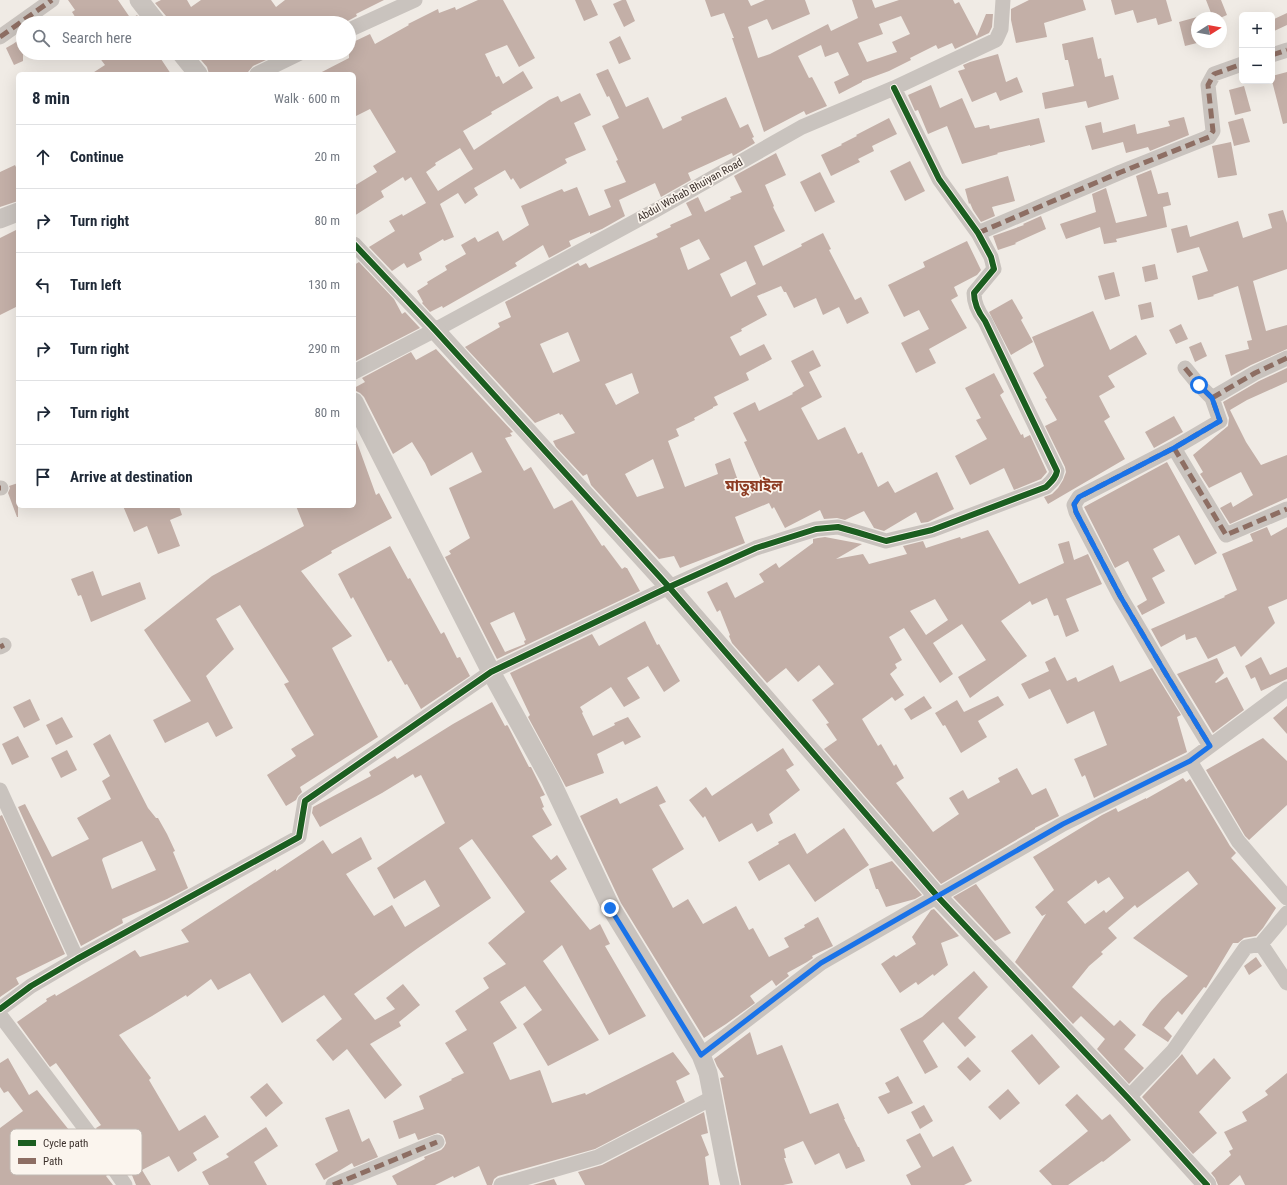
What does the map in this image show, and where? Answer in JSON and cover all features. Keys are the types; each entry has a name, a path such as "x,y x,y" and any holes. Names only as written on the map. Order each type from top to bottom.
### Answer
{"street":[{"path":"30,16 52,0"},
{"path":"139,0 152,16"},
{"path":"356,27 414,0"},
{"name":"Abdul Wohab Bhuiyan Road","path":"356,371 435,330 656,210 802,127 894,88 996,40 1002,29 1003,0"},
{"path":"0,37 16,26"},
{"path":"1275,53 1287,50"},
{"path":"187,60 196,72"},
{"path":"261,72 286,60"},
{"path":"978,233 1121,172 1209,137 1213,130 1208,85 1214,74 1239,65"},
{"path":"0,1009 31,986 77,959 299,837 305,800 491,672 669,587 756,548 816,529 838,527 886,541 932,530 1046,487 1053,480 1057,471 974,301 974,292 994,269 992,257 978,233 939,179 894,88"},
{"path":"0,219 16,213"},
{"path":"356,246 435,330 669,587 938,897 1128,1098 1207,1185"},
{"path":"1212,398 1255,373 1287,358"},
{"path":"1185,368 1212,398 1220,421 1174,448 1079,497 1074,504 1076,512 1120,596 1210,746"},
{"path":"356,406 491,672 550,778 610,908 701,1055 708,1073 730,1185"},
{"path":"1174,448 1226,535 1287,509"},
{"path":"701,1055 821,963 1063,824 1190,761 1287,689"},
{"path":"1190,761 1238,841 1287,898"},
{"path":"0,790 77,959"},
{"path":"1128,1098 1173,1051 1246,947 1261,944 1287,913"},
{"path":"1261,944 1287,983"},
{"path":"0,1015 86,1129"},
{"path":"501,1185 598,1157 712,1098"},
{"path":"333,1185 437,1142"},
{"path":"118,1175 125,1185"}],"building":[{"path":"68,0 118,0 129,16 75,16 72,12 75,10"},
{"path":"161,0 187,0 191,7 201,0 271,0 276,7 285,0 384,0 356,14 356,17 166,16 155,3"},
{"path":"478,0 503,0 535,58 519,67 507,45 485,54 496,77 499,76 503,84 523,71 533,88 491,112 492,114 463,131 474,150 549,100 558,96 561,102 580,93 591,115 574,123 586,150 565,159 567,163 520,189 513,178 511,180 505,170 474,188 478,195 465,204 458,193 440,204 454,237 444,241 443,239 419,253 422,260 407,268 404,263 392,271 369,247 395,231 389,221 402,214 403,216 426,203 411,177 405,181 403,177 381,191 384,197 356,215 356,185 377,172 373,166 396,152 370,109 356,116 356,72 322,72 345,60 356,60 356,41 370,34 375,44 409,25 408,24 438,9 439,13 455,7 456,10","holes":["460,148 473,169 438,191 426,172 436,165 435,163"]},
{"path":"575,0 591,0 598,15 584,21"},
{"path":"626,0 635,21 624,27 613,4"},
{"path":"705,0 748,0 751,6 765,0 805,0 810,14 772,30 767,19 748,27 758,58 770,54 828,24 831,31 858,18 852,0 872,0 875,8 899,0 953,0 955,4 959,2 977,36 986,14 993,14 992,27 989,33 955,49 952,43 938,49 936,45 910,58 911,60 889,71 862,81 839,94 834,82 849,75 838,52 825,57 821,45 798,56 809,78 812,77 827,106 806,115 804,111 764,132 732,38 734,38 724,13 711,17","holes":["901,16 910,34 892,42 897,52 867,62 858,43 883,34 879,24"]},
{"path":"1029,0 1083,0 1086,10 1044,23 1047,37 1016,43 1011,20 1011,9"},
{"path":"1111,0 1166,0 1172,21 1158,25 1156,18 1137,23 1133,10 1115,15"},
{"path":"1206,0 1221,0 1226,12 1211,12"},
{"path":"1287,13 1287,25 1275,31 1275,19"},
{"path":"1191,19 1191,44 1185,46 1179,22"},
{"path":"620,36 631,59 619,64 609,42"},
{"path":"1093,37 1098,59 1101,58 1105,77 1113,75 1119,99 1088,108 1086,101 1045,109 1042,93 1074,86 1068,60 1065,60 1062,44"},
{"path":"16,42 16,60 23,60 14,65 6,48"},
{"path":"998,54 1006,82 1017,77 1023,92 1000,101 996,92 972,102 958,71 965,69 963,65 970,62"},
{"path":"101,60 162,60 170,72 94,72 105,65"},
{"path":"201,60 266,60 253,66 248,72 208,72 207,67"},
{"path":"608,69 626,107 648,97 663,129 682,120 681,117 726,97 740,128 748,124 755,143 733,156 732,153 688,173 691,180 661,197 655,183 619,200 625,216 602,229 590,234 590,232 569,241 571,246 549,258 543,245 515,263 517,266 443,308 442,306 430,312 422,303 423,302 417,291 428,284 427,282 447,270 445,266 466,254 461,245 475,237 478,242 498,231 503,241 529,225 521,206 562,189 564,192 577,187 589,216 611,207 604,190 626,182 616,161 618,160 602,126 619,118 609,96 607,97 596,74"},
{"path":"1287,72 1287,123 1283,124 1273,84 1275,84 1275,75"},
{"path":"931,85 940,108 962,98 975,128 989,125 990,129 1039,118 1045,142 997,153 998,154 962,164 947,126 928,134 918,110 915,111 908,95"},
{"path":"1244,86 1251,111 1235,115 1229,90"},
{"path":"1184,117 1189,135 1150,151 1148,147 1126,153 1123,142 1092,150 1085,126 1101,122 1103,133 1135,124 1137,134 1170,126 1168,121"},
{"path":"889,118 897,134 872,146 874,151 858,159 860,162 831,176 821,155 842,145 841,144 857,136 856,135"},
{"path":"1243,118 1250,142 1234,146 1228,122"},
{"path":"1231,142 1237,175 1218,178 1212,146"},
{"path":"776,153 786,175 765,185 774,206 773,207 785,231 754,246 763,266 802,246 801,244 823,233 831,249 829,250 855,300 861,297 869,313 847,324 839,307 823,315 816,298 794,308 786,292 784,292 781,286 757,296 767,315 741,329 742,331 730,337 740,356 764,344 772,359 746,373 749,380 714,397 718,405 694,418 695,420 676,429 679,436 668,441 685,487 718,474 715,464 730,458 742,492 763,484 744,442 747,441 733,413 755,402 759,411 793,394 792,393 804,386 791,361 813,350 821,366 809,372 822,397 801,408 818,440 845,427 858,454 862,452 878,487 888,481 895,493 937,472 954,509 928,522 921,523 916,512 884,531 874,528 864,511 845,520 837,518 824,519 820,510 785,528 774,507 772,509 769,503 735,517 745,543 680,568 674,556 659,559 591,485 587,474 583,476 556,447 553,441 575,433 562,414 560,415 559,413 535,423 465,347 500,327 498,323 511,317 505,302 578,263 580,266 586,263 589,268 658,237 656,234 671,227 670,225 692,215 686,203 698,197 705,212 731,199 730,197 742,192 734,176","holes":["699,239 710,259 688,270 680,248","746,261 756,284 731,297 720,274","568,332 580,361 553,373 540,344","632,373 639,393 616,405 605,384","653,459 664,488 637,497 625,474"]},
{"path":"910,161 925,191 905,201 890,171"},
{"path":"15,165 16,167 16,202 0,207 0,172"},
{"path":"1151,170 1158,194 1168,192 1171,205 1163,207 1167,227 1116,239 1117,242 1104,244 1100,227 1066,239 1060,224 1096,212 1092,194 1106,188 1116,223 1147,216 1136,176"},
{"path":"820,172 835,202 815,212 800,182"},
{"path":"1008,176 1015,201 992,207 995,216 981,222 970,203 969,204 965,189"},
{"path":"1283,210 1287,223 1287,269 1253,281 1266,331 1287,325 1287,349 1251,365 1231,376 1225,355 1249,349 1247,341 1252,340 1238,286 1213,295 1214,296 1198,300 1192,276 1208,271 1199,247 1177,253 1171,229 1187,225 1190,237 1238,221 1243,238 1272,228 1268,214"},
{"path":"1041,216 1046,229 1015,243 1016,244 998,250 993,236 1024,225 1023,224"},
{"path":"16,230 16,307 0,315 0,238"},
{"path":"967,241 981,270 977,275 954,287 958,296 951,300 967,328 929,349 936,363 916,373 901,343 929,329 919,310 904,317 888,285 925,267 923,262"},
{"path":"359,262 394,299 402,314 405,312 420,328 356,361 356,264"},
{"path":"1155,264 1158,279 1145,282 1142,267"},
{"path":"1114,272 1120,296 1105,300 1098,276"},
{"path":"1012,299 1023,318 1021,320 1033,342 1011,355 989,312"},
{"path":"1151,302 1154,317 1141,320 1138,305"},
{"path":"1093,311 1110,350 1136,335 1147,354 1108,376 1115,387 1099,396 1110,417 1104,421 1125,459 1048,504 1044,497 1052,494 1058,488 1066,472 1045,426 1057,420 1033,373 1044,366 1032,337"},
{"path":"1181,324 1188,339 1176,344 1169,330"},
{"path":"1201,342 1207,356 1195,362 1189,347"},
{"path":"436,349 513,432 510,433 512,436 505,438 524,471 531,467 554,509 572,500 602,546 604,545 622,569 625,567 627,568 640,591 497,659 445,557 451,554 449,551 470,538 449,488 482,472 472,452 431,476 412,442 393,454 364,397 356,391 356,387 365,382 362,378 411,352 416,360","holes":["514,612 526,640 524,641 525,644 505,652 490,623"]},
{"path":"1287,368 1287,382 1247,400 1230,410 1246,442 1261,465 1287,455 1287,498 1230,524 1220,508 1231,502 1233,507 1253,495 1241,472 1209,488 1200,474 1203,472 1193,455 1228,426 1229,418 1223,402 1259,381"},
{"path":"994,373 1004,392 1000,395 1021,435 1023,434 1024,438 1030,435 1047,472 1041,479 1014,490 1004,468 970,485 955,456 987,439 976,420 981,418 965,388"},
{"path":"1174,416 1183,432 1154,448 1145,432"},
{"path":"356,440 376,495 379,493 392,518 331,551 332,553 301,571 352,636 332,648 378,737 300,787 302,792 296,800 286,806 267,775 296,756 291,749 314,735 284,684 289,682 240,605 216,619 234,649 206,676 233,728 216,737 208,722 165,743 153,720 191,701 144,630 212,576 304,526 297,508 356,508"},
{"path":"1167,462 1217,553 1195,565 1179,535 1153,549 1165,571 1152,578 1165,603 1142,615 1137,606 1147,600 1128,561 1115,568 1084,507"},
{"path":"16,484 16,508 18,508 18,517 8,493 10,488 9,486"},
{"path":"124,508 180,508 182,515 170,520 180,546 158,554 147,526 134,532"},
{"path":"1267,527 1271,536 1287,527 1287,599 1268,607 1275,623 1241,657 1235,646 1208,659 1196,637 1186,640 1185,634 1161,647 1151,629 1225,597 1224,596 1237,590 1222,554 1253,541 1250,534"},
{"path":"988,530 1019,584 1064,563 1058,544 1069,541 1074,560 1088,554 1102,584 1066,599 1079,631 1066,637 1058,615 1054,616 1047,598 1032,605 1030,601 1001,621 1027,656 970,698 958,677 986,660 962,624 933,643 953,674 940,683 904,628 889,637 902,660 895,664 897,668 890,674 904,695 895,701 892,697 862,719 878,746 881,744 894,766 896,764 904,778 896,783 933,832 959,814 949,798 963,790 968,799 1000,782 998,778 1017,768 1032,795 1046,788 1059,816 1035,828 941,884 824,749 837,740 826,724 829,723 812,700 834,684 819,665 798,682 786,668 767,683 732,643 720,610 717,612 707,592 727,582 735,598 764,582 759,574 776,563 779,568 813,543 813,539 825,537 862,544 836,559 863,554 869,564 907,554 903,546 923,541 926,548 960,537 961,539","holes":["935,599 948,620 926,635 910,611"]},
{"path":"390,546 408,579 410,578 441,634 444,632 457,658 460,657 470,676 421,709 391,660 388,662 353,597 351,599 338,574"},
{"path":"93,571 102,596 140,582 146,599 91,622 81,595 78,596 71,579"},
{"path":"645,621 657,645 659,644 680,681 664,692 648,666 627,678 640,698 624,707 611,687 580,707 593,736 615,725 614,723 628,717 641,737 625,745 623,741 597,754 604,773 566,787 528,717 530,715 510,673 592,634 599,646"},
{"path":"1055,657 1067,681 1076,677 1078,682 1113,665 1120,682 1152,668 1181,715 1177,717 1187,752 1094,798 1085,775 1082,777 1074,759 1107,745 1094,711 1067,724 1050,689 1029,699 1021,684 1049,671 1045,662"},
{"path":"1261,657 1270,675 1287,667 1287,679 1261,691 1255,677 1251,679 1245,666"},
{"path":"1217,658 1224,673 1215,682 1216,683 1227,677 1244,710 1213,733 1177,674"},
{"path":"924,696 932,708 911,720 904,709"},
{"path":"998,696 1004,705 978,721 987,737 961,753 945,725 943,726 935,713 957,700 964,712"},
{"path":"30,699 40,720 24,728 13,707"},
{"path":"492,702 505,726 508,726 545,795 540,797 544,807 542,808 552,825 532,836 551,860 557,855 567,869 550,881 590,930 600,924 610,944 605,946 646,1016 609,1035 562,945 543,961 599,1040 548,1066 523,1024 542,1010 525,986 500,1002 517,1028 493,1043 510,1080 540,1070 552,1103 585,1093 586,1095 673,1052 690,1074 676,1081 685,1102 595,1149 498,1176 494,1179 492,1185 487,1185 479,1166 435,1185 397,1185 392,1176 425,1159 424,1157 441,1150 446,1143 443,1135 438,1133 418,1140 415,1133 399,1139 393,1121 424,1109 419,1096 464,1073 445,1043 467,1030 455,1011 489,988 483,978 506,964 488,943 525,912 472,839 459,848 491,898 354,994 375,1020 395,1009 386,998 403,984 420,1005 399,1022 401,1026 370,1044 402,1085 385,1099 347,1049 333,1061 316,1040 342,1019 324,995 282,1023 250,973 218,990 211,979 187,997 186,995 119,1035 151,1078 149,1080 179,1131 205,1115 219,1137 193,1153 197,1160 178,1172 169,1156 142,1170 142,1129 97,1129 96,1128 101,1125 56,1063 50,1067 17,1022 47,1001 46,999 55,994 56,996 135,950 140,957 189,942 181,930 323,840 332,854 361,837 372,859 346,874 374,916 392,905 405,927 440,906 425,880 394,899 377,868 445,823 421,775 415,778 413,774 320,827 312,813 313,807 371,776 369,772 395,756 397,759 453,724"},
{"path":"1287,706 1287,734 1273,718"},
{"path":"62,717 73,737 56,745 46,725"},
{"path":"110,734 148,808 156,818 158,818 167,834 175,851 173,852 188,888 122,919 123,923 81,946 18,807 25,804 52,857 89,839 77,818 111,799 102,781 110,776 93,744","holes":["142,841 156,870 112,889 102,860 103,858"]},
{"path":"18,736 29,757 12,765 2,744"},
{"path":"1263,738 1287,761 1287,805 1249,840 1245,836 1206,770"},
{"path":"783,748 794,765 786,770 800,790 769,814 773,823 757,832 752,823 719,842 705,816 703,818 689,800 706,787 712,796"},
{"path":"67,750 77,770 61,778 51,758"},
{"path":"1183,778 1186,782 1190,779 1230,846 1236,853 1231,858 1276,908 1256,936 1244,938 1238,943 1233,943 1206,988 1204,987 1182,1015 1178,1011 1164,1028 1172,1036 1168,1042 1142,1025 1162,999 1188,976 1133,938 1198,884 1188,871 1137,908 1135,905 1108,928 1117,938 1101,952 1103,954 1089,966 1072,987 1114,1026 1120,1020 1136,1035 1124,1049 1144,1068 1129,1084 1097,1049 1105,1039 1081,1016 1073,1024 1015,962 1046,914 1042,916 1035,907 1054,890 1033,857 1102,815 1116,808 1118,812 1146,799","holes":["1109,877 1124,898 1106,913 1104,910 1085,924 1067,902 1096,880 1098,884"]},
{"path":"657,786 666,802 659,805 684,849 652,869 673,908 688,899 703,924 736,906 749,930 753,928 769,957 789,947 784,938 805,927 804,925 818,917 833,946 812,956 813,958 787,973 789,976 776,986 772,980 750,996 755,1003 704,1038 621,903 580,816 617,798 620,804"},
{"path":"2,815 65,954 16,978 19,984 0,997 0,816"},
{"path":"844,828 869,865 815,902 789,864 759,881 748,862 779,844 778,842 795,833 807,854"},
{"path":"892,861 922,895 915,899 886,907 878,889 876,889 869,869"},
{"path":"976,884 1011,933 995,941 953,897"},
{"path":"934,909 959,936 941,943 948,965 934,976 933,974 918,985 916,982 900,993 881,964 894,955 896,957 916,944 912,937 931,910"},
{"path":"1256,957 1262,966 1249,975 1244,966"},
{"path":"974,971 988,987 958,1018 976,1037 965,1047 943,1022 923,1041 938,1067 925,1074 900,1029 922,1017"},
{"path":"750,1032 757,1055 782,1045 810,1114 838,1103 844,1119 865,1161 846,1169 839,1153 815,1165 803,1141 784,1149 786,1158 784,1158 793,1183 783,1185 741,1185 720,1078 724,1077 714,1059"},
{"path":"1032,1034 1060,1067 1039,1085 1011,1051"},
{"path":"1182,1054 1197,1075 1214,1058 1231,1078 1199,1112 1217,1133 1193,1154 1142,1097"},
{"path":"968,1057 981,1071 970,1081 957,1067"},
{"path":"8,1058 29,1095 37,1090 68,1129 10,1129 10,1175 107,1175 106,1176 113,1185 0,1185 0,1128 23,1111 8,1091 4,1093 0,1087 0,1063"},
{"path":"1287,1073 1287,1185 1245,1185 1240,1175 1229,1185 1218,1185 1211,1173 1231,1155 1229,1151 1233,1149 1224,1132 1247,1121 1242,1112 1268,1095 1265,1091"},
{"path":"898,1076 913,1103 888,1114 878,1097 890,1092 885,1083"},
{"path":"267,1083 283,1103 266,1117 250,1097"},
{"path":"1008,1089 1020,1103 1000,1120 988,1107"},
{"path":"1077,1094 1102,1120 1110,1114 1131,1140 1103,1162 1102,1161 1068,1185 1052,1185 1039,1171 1088,1131 1065,1105"},
{"path":"924,1105 933,1121 920,1129 911,1112"},
{"path":"349,1109 362,1142 369,1138 378,1157 354,1167 352,1163 324,1180 315,1164 338,1151 325,1118"},
{"path":"704,1112 708,1133 701,1135 709,1155 705,1157 709,1185 585,1185 578,1172 602,1165"},
{"path":"266,1127 278,1146 254,1162 267,1185 209,1185 202,1172 229,1157 226,1154"},
{"path":"920,1133 933,1157 953,1146 972,1181 964,1185 911,1185 906,1175 921,1167 906,1140"},
{"path":"142,1170 151,1185 136,1185 132,1175 142,1175"},
{"path":"554,1179 557,1185 533,1185"}],"marked path":[{"path":"30,16 52,0"},
{"path":"0,37 16,26"},
{"path":"1275,54 1287,50"},
{"path":"978,233 1121,172 1209,137 1213,131 1208,85 1214,74 1239,65"},
{"path":"1212,398 1255,373 1287,358"},
{"path":"1185,368 1212,398 1220,421 1174,448 1079,497 1074,505 1076,512 1120,596 1210,746"},
{"path":"1174,448 1226,535 1287,509"},
{"path":"0,647 4,645"},
{"path":"333,1185 437,1142"}],"cycle path":[{"path":"0,1009 31,986 77,959 299,837 305,801 491,672 669,587 756,548 816,529 838,527 886,541 932,530 1046,487 1050,483 1057,471 985,321 978,311 974,297 974,293 994,269 991,257 978,233 939,179 894,88"},
{"path":"356,246 435,330 669,587 938,897 1128,1098 1207,1185"}],"district":[{"name":"মাতুয়াইল","path":"754,486"}],"route":[{"path":"610,908 701,1055 821,963 1063,824 1190,761 1210,746 1120,596 1076,512 1074,504 1079,497 1174,448 1220,421 1212,398 1199,385"}]}
